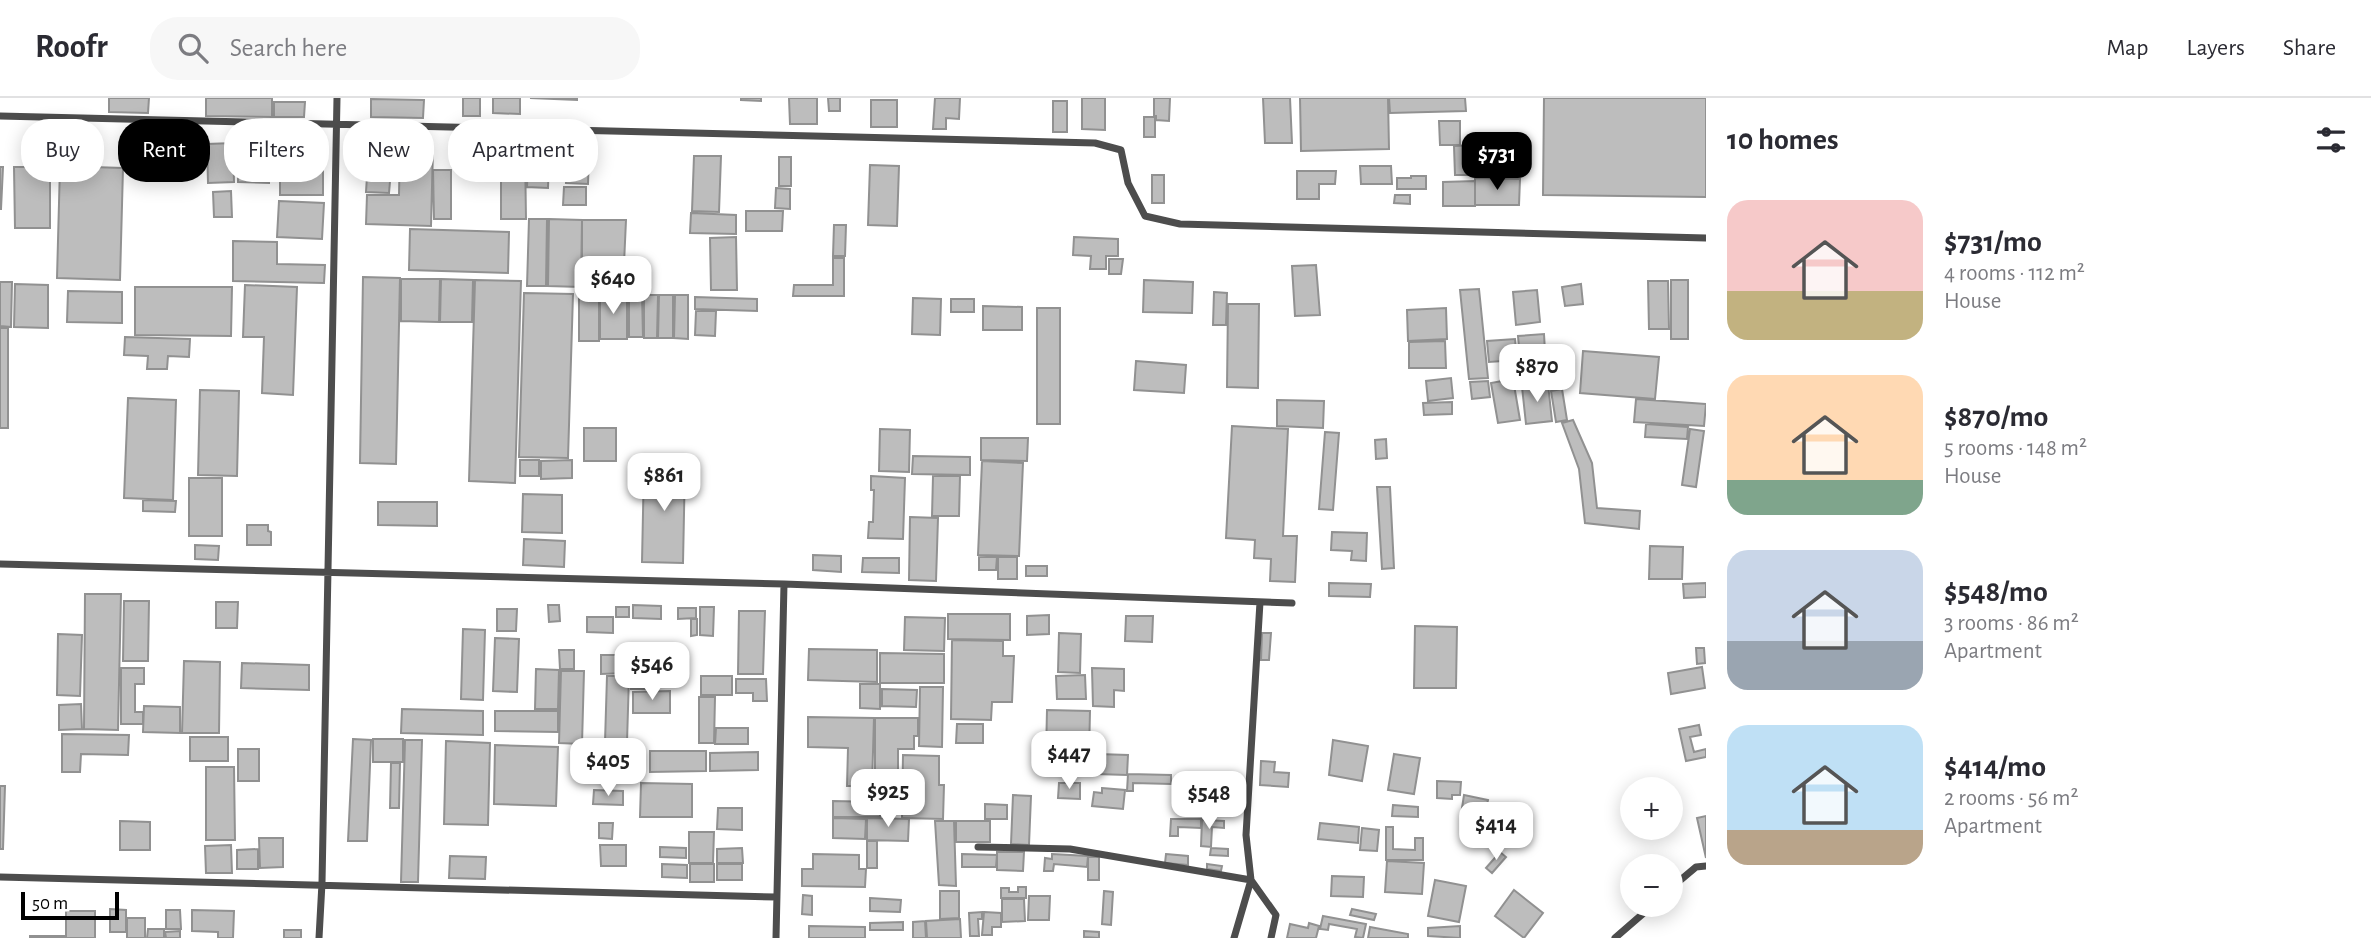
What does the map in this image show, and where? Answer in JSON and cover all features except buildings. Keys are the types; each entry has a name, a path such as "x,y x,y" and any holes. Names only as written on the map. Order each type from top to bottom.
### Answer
{"street":[{"path":"319,938 337,98"},
{"path":"0,116 1096,143 1121,150 1128,183 1145,216 1180,224 1706,238"},
{"path":"0,564 784,584 1292,603"},
{"path":"776,938 784,584"},
{"path":"1234,938 1251,880 1246,835 1260,602"},
{"path":"978,847 1070,849 1251,880 1276,915 1270,938"},
{"path":"1683,878 1696,867 1706,866"},
{"path":"0,877 322,883 776,897"},
{"path":"1615,938 1639,917"}]}
